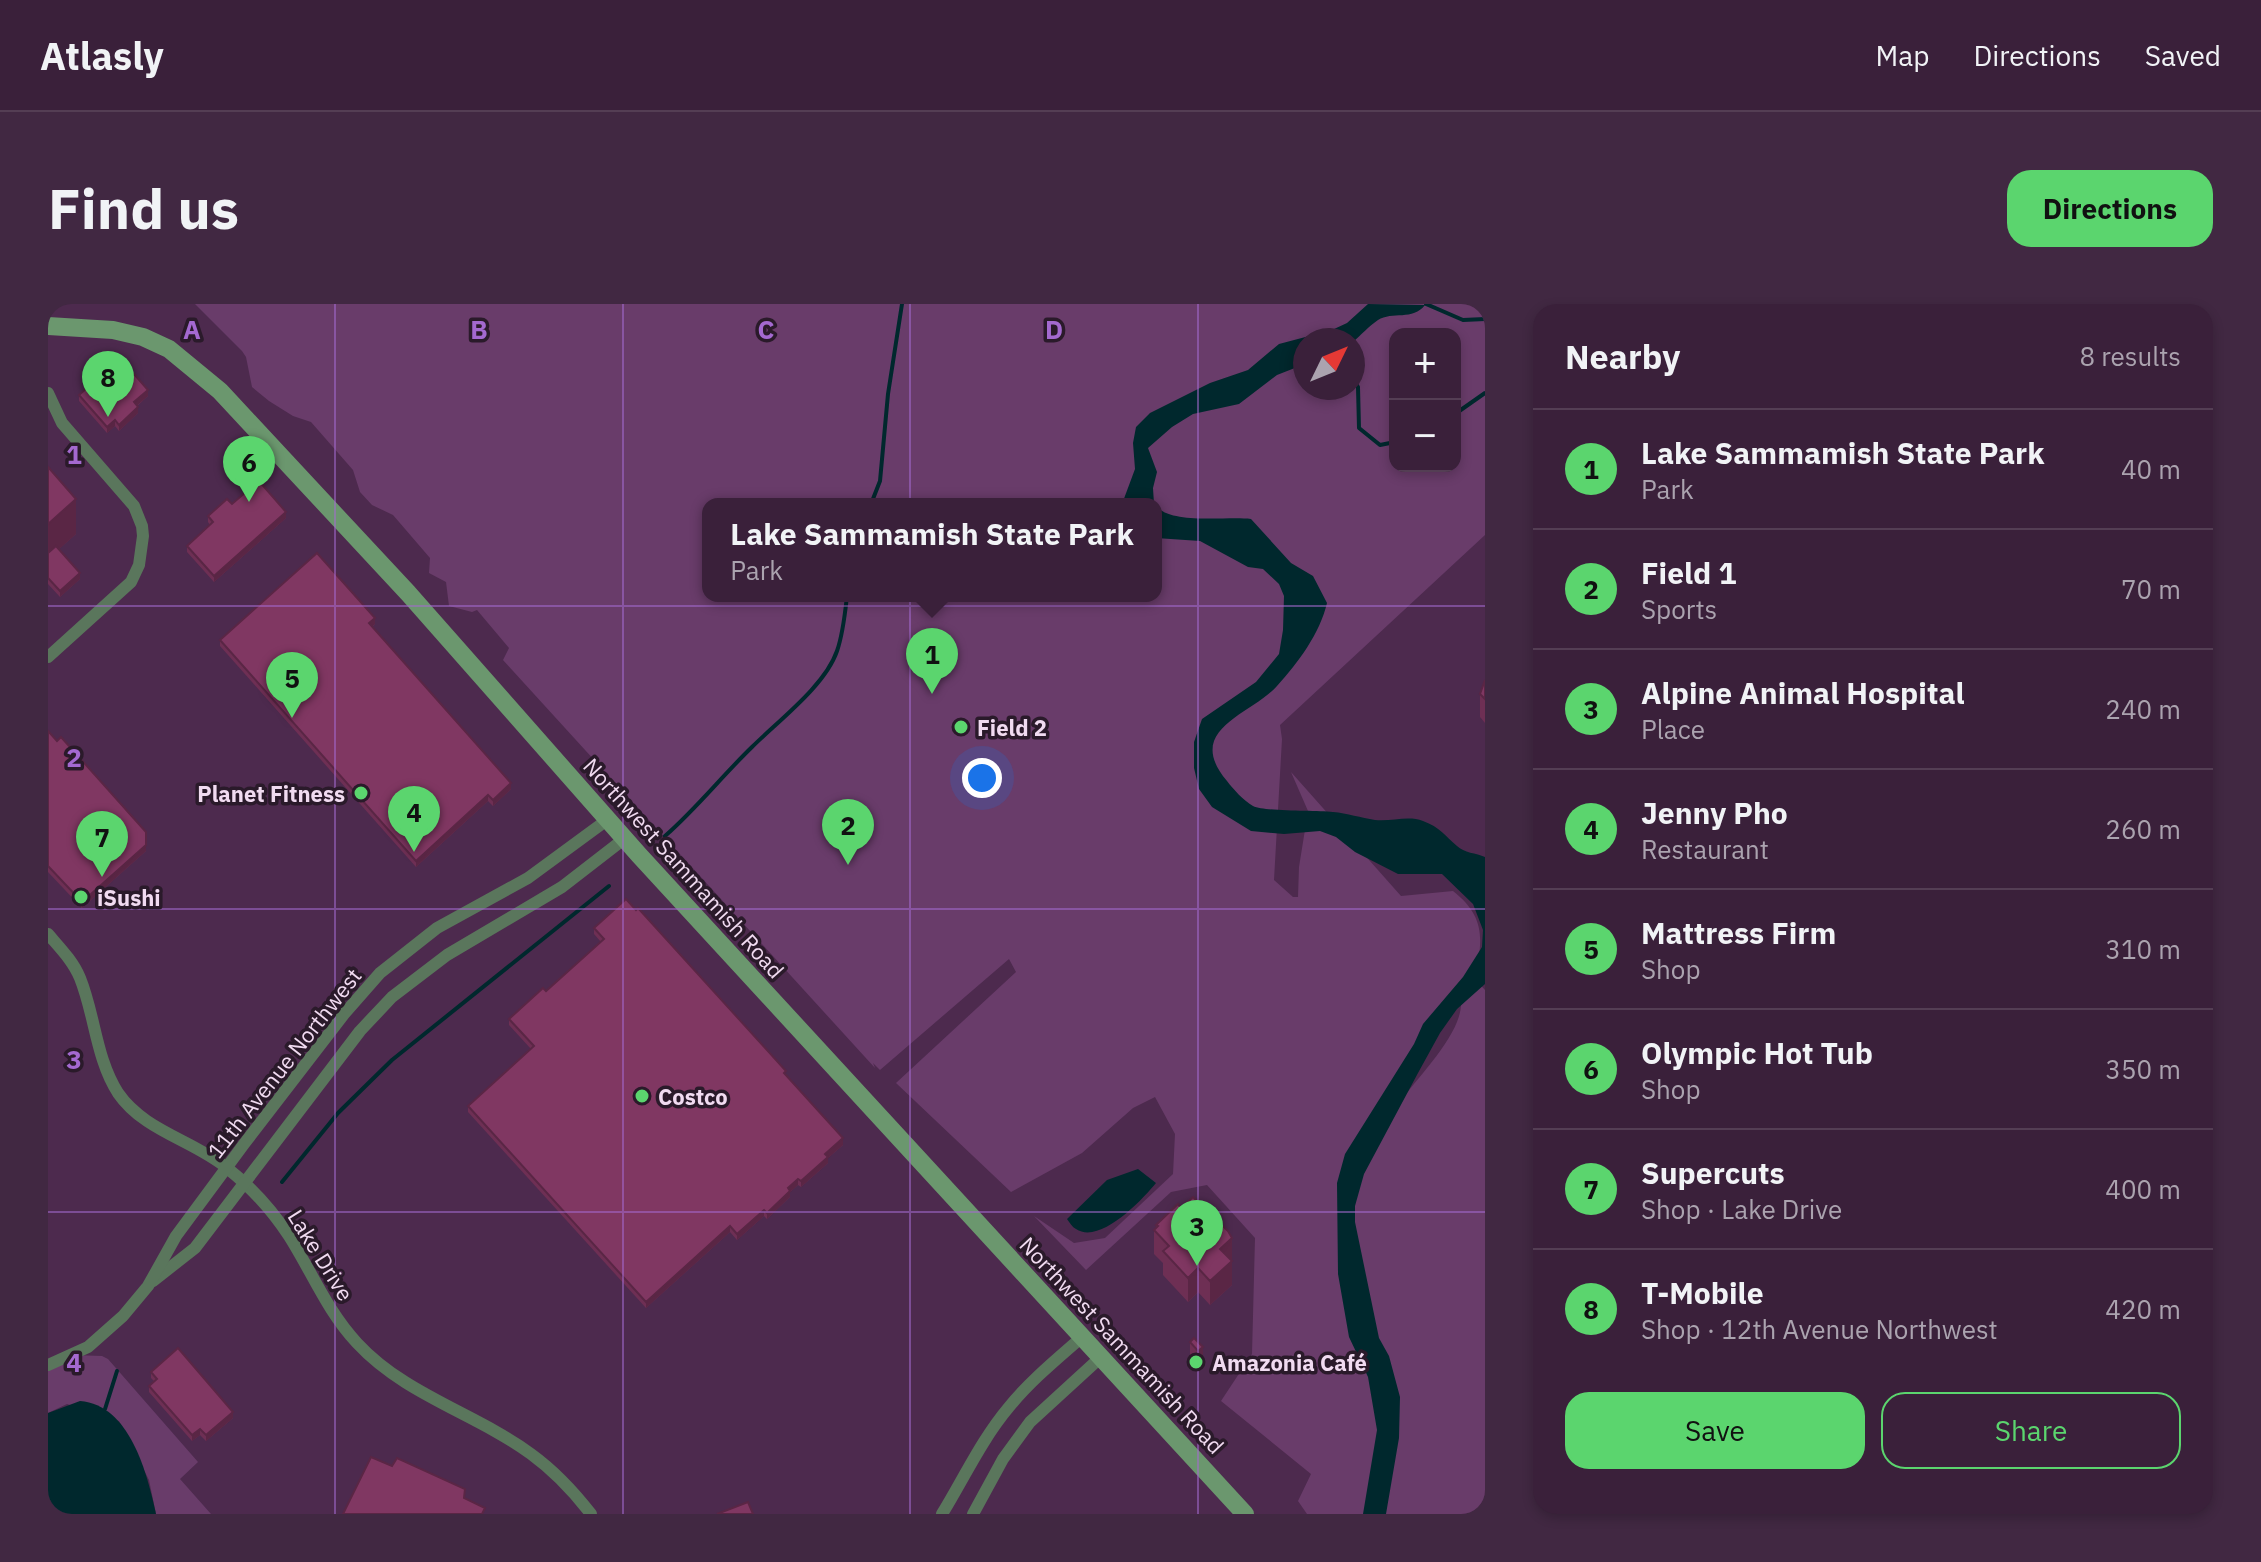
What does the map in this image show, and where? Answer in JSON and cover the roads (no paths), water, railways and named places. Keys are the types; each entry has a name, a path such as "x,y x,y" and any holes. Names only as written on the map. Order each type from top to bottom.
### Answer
{"main road":[{"name":"Northwest Sammamish Road","path":"48,326 113,330 143,337 169,349 192,365 266,437 624,839 1245,1514"}],"street":[{"path":"48,393 62,423 134,506 143,536 139,565 131,582 48,657"},
{"name":"11th Avenue Northwest","path":"48,1365 88,1347 123,1316 148,1286 176,1236 226,1167 344,1014 380,973 437,928 528,878 607,820"},
{"name":"11th Avenue Northwest","path":"148,1286 195,1248 360,1031 398,992 447,955 562,887 624,839"},
{"name":"Lake Drive","path":"48,934 71,960 81,981 105,1064 125,1102 147,1121 195,1146 245,1183 289,1236 333,1314 370,1356 425,1395 530,1453 558,1477 591,1514"},
{"path":"942,1514 978,1451 1011,1405 1082,1337"},
{"path":"973,1514 1003,1459 1030,1422 1101,1357"}],"waterway":[{"path":"873,498 880,481 888,394 902,304"},
{"path":"1426,304 1463,320 1485,319"},
{"path":"1461,410 1485,393"},
{"path":"1358,400 1359,428 1380,445 1389,443"},
{"path":"665,836 822,677 839,644 846,602"},
{"path":"282,1182 338,1113 392,1060 609,886"},
{"path":"105,1409 117,1371"}],"place":[{"name":"T-Mobile","path":"108,417"},
{"name":"Olympic Hot Tub","path":"249,502"},
{"name":"Lake Sammamish State Park","path":"932,694"},
{"name":"Mattress Firm","path":"292,718"},
{"name":"Field 2","path":"961,727"},
{"name":"Planet Fitness","path":"361,793"},
{"name":"Jenny Pho","path":"414,852"},
{"name":"Field 1","path":"848,865"},
{"name":"Supercuts","path":"102,877"},
{"name":"iSushi","path":"81,897"},
{"name":"Costco","path":"642,1096"},
{"name":"Alpine Animal Hospital","path":"1197,1266"},
{"name":"Amazonia Café","path":"1196,1362"}]}
